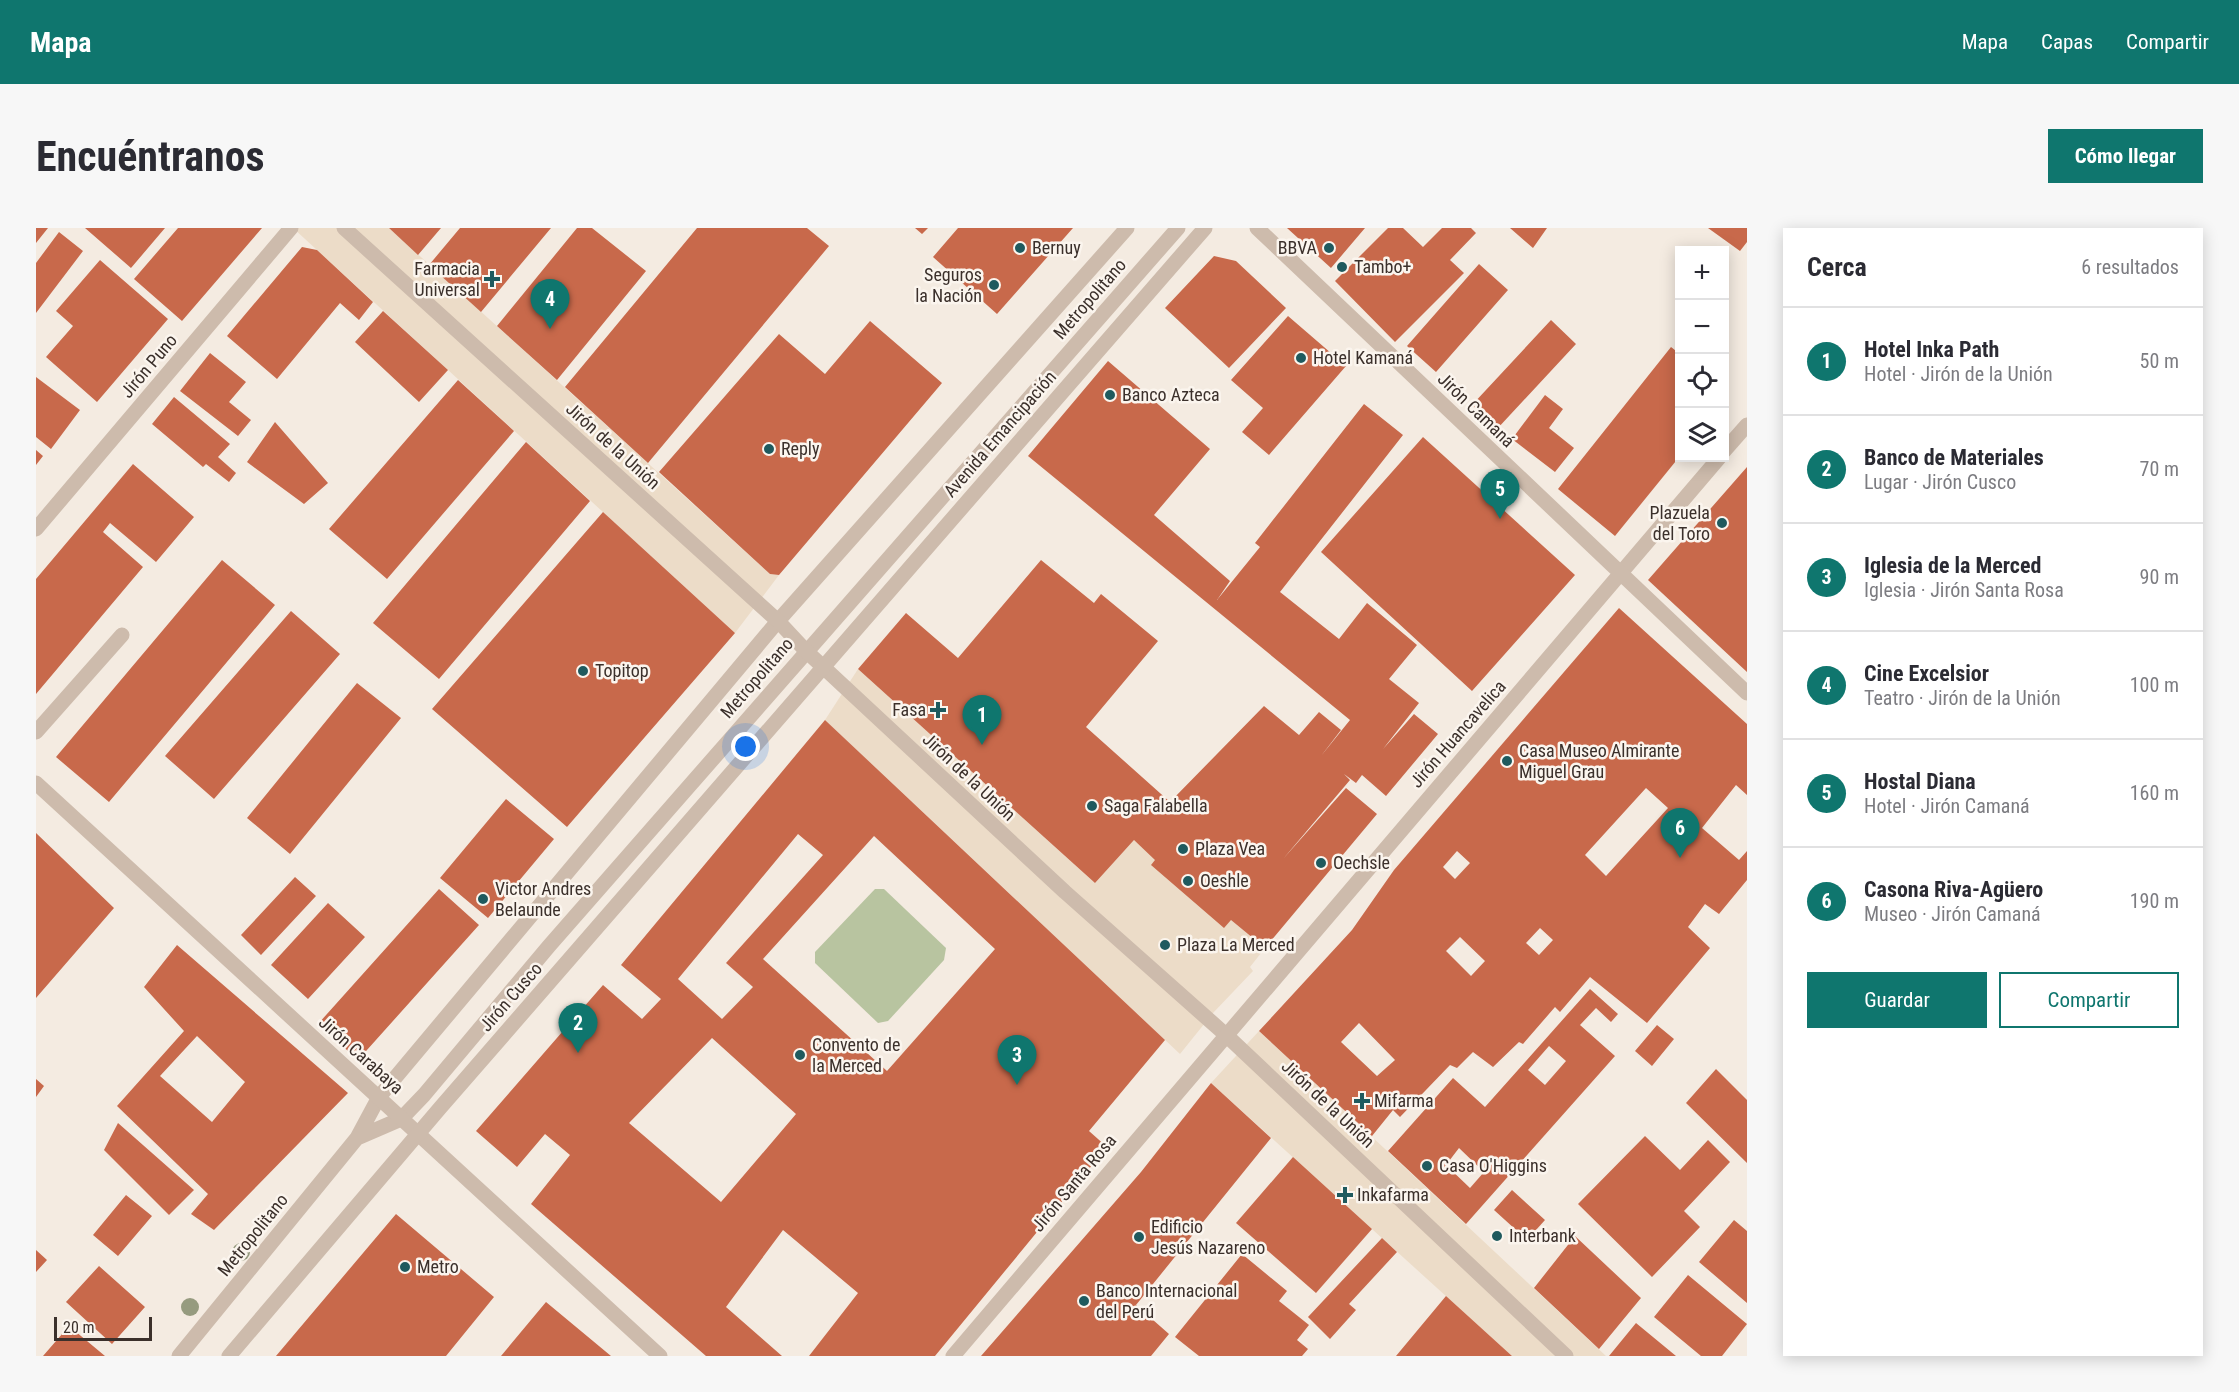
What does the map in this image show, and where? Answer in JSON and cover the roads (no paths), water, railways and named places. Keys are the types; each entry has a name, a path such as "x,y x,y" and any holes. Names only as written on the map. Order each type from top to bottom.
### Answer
{"street":[{"name":"Jirón Puno","path":"36,529 291,228"},
{"name":"Jirón de la Unión","path":"344,228 778,621 806,651 1057,885 1226,1035 1566,1356"},
{"name":"Metropolitano","path":"179,1356 357,1138 379,1097 778,621 1127,228"},
{"name":"Metropolitano","path":"357,1138 401,1119 806,651 1178,228"},
{"name":"Avenida Emancipación","path":"823,666 1205,228"},
{"name":"Jirón Camaná","path":"1257,228 1747,693"},
{"path":"1729,446 1747,424"},
{"name":"Jirón Huancavelica","path":"1226,1035 1716,462"},
{"path":"36,732 122,635"},
{"name":"Jirón Cusco","path":"230,1356 418,1134 823,666"},
{"name":"Jirón Carabaya","path":"36,783 660,1356"},
{"name":"Jirón Santa Rosa","path":"953,1356 1226,1035"}],"place":[{"name":"Bernuy","path":"1020,248"},
{"name":"BBVA","path":"1329,248"},
{"name":"Tambo+","path":"1342,267"},
{"name":"Farmacia Universal","path":"492,279"},
{"name":"Seguros la Nación","path":"994,285"},
{"name":"Cine Excelsior","path":"550,329"},
{"name":"Hotel Kamaná","path":"1301,358"},
{"name":"Banco Azteca","path":"1110,395"},
{"name":"Reply","path":"769,449"},
{"name":"Hostal Diana","path":"1500,519"},
{"name":"Plazuela del Toro","path":"1722,523"},
{"name":"Topitop","path":"583,671"},
{"name":"Fasa","path":"938,710"},
{"name":"Hotel Inka Path","path":"982,745"},
{"name":"Casa Museo Almirante Miguel Grau","path":"1507,761"},
{"name":"Saga Falabella","path":"1092,806"},
{"name":"Plaza Vea","path":"1183,849"},
{"name":"Casona Riva-Agüero","path":"1680,858"},
{"name":"Oechsle","path":"1321,863"},
{"name":"Oeshle","path":"1188,881"},
{"name":"Victor Andres Belaunde","path":"483,899"},
{"name":"Plaza La Merced","path":"1165,945"},
{"name":"Banco de Materiales","path":"578,1053"},
{"name":"Convento de la Merced","path":"800,1055"},
{"name":"Iglesia de la Merced","path":"1017,1085"},
{"name":"Mifarma","path":"1362,1101"},
{"name":"Casa O'Higgins","path":"1427,1166"},
{"name":"Inkafarma","path":"1345,1195"},
{"name":"Interbank","path":"1497,1236"},
{"name":"Edificio Jesús Nazareno","path":"1139,1237"},
{"name":"Metro","path":"405,1267"},
{"name":"Banco Internacional del Perú","path":"1084,1301"}]}
